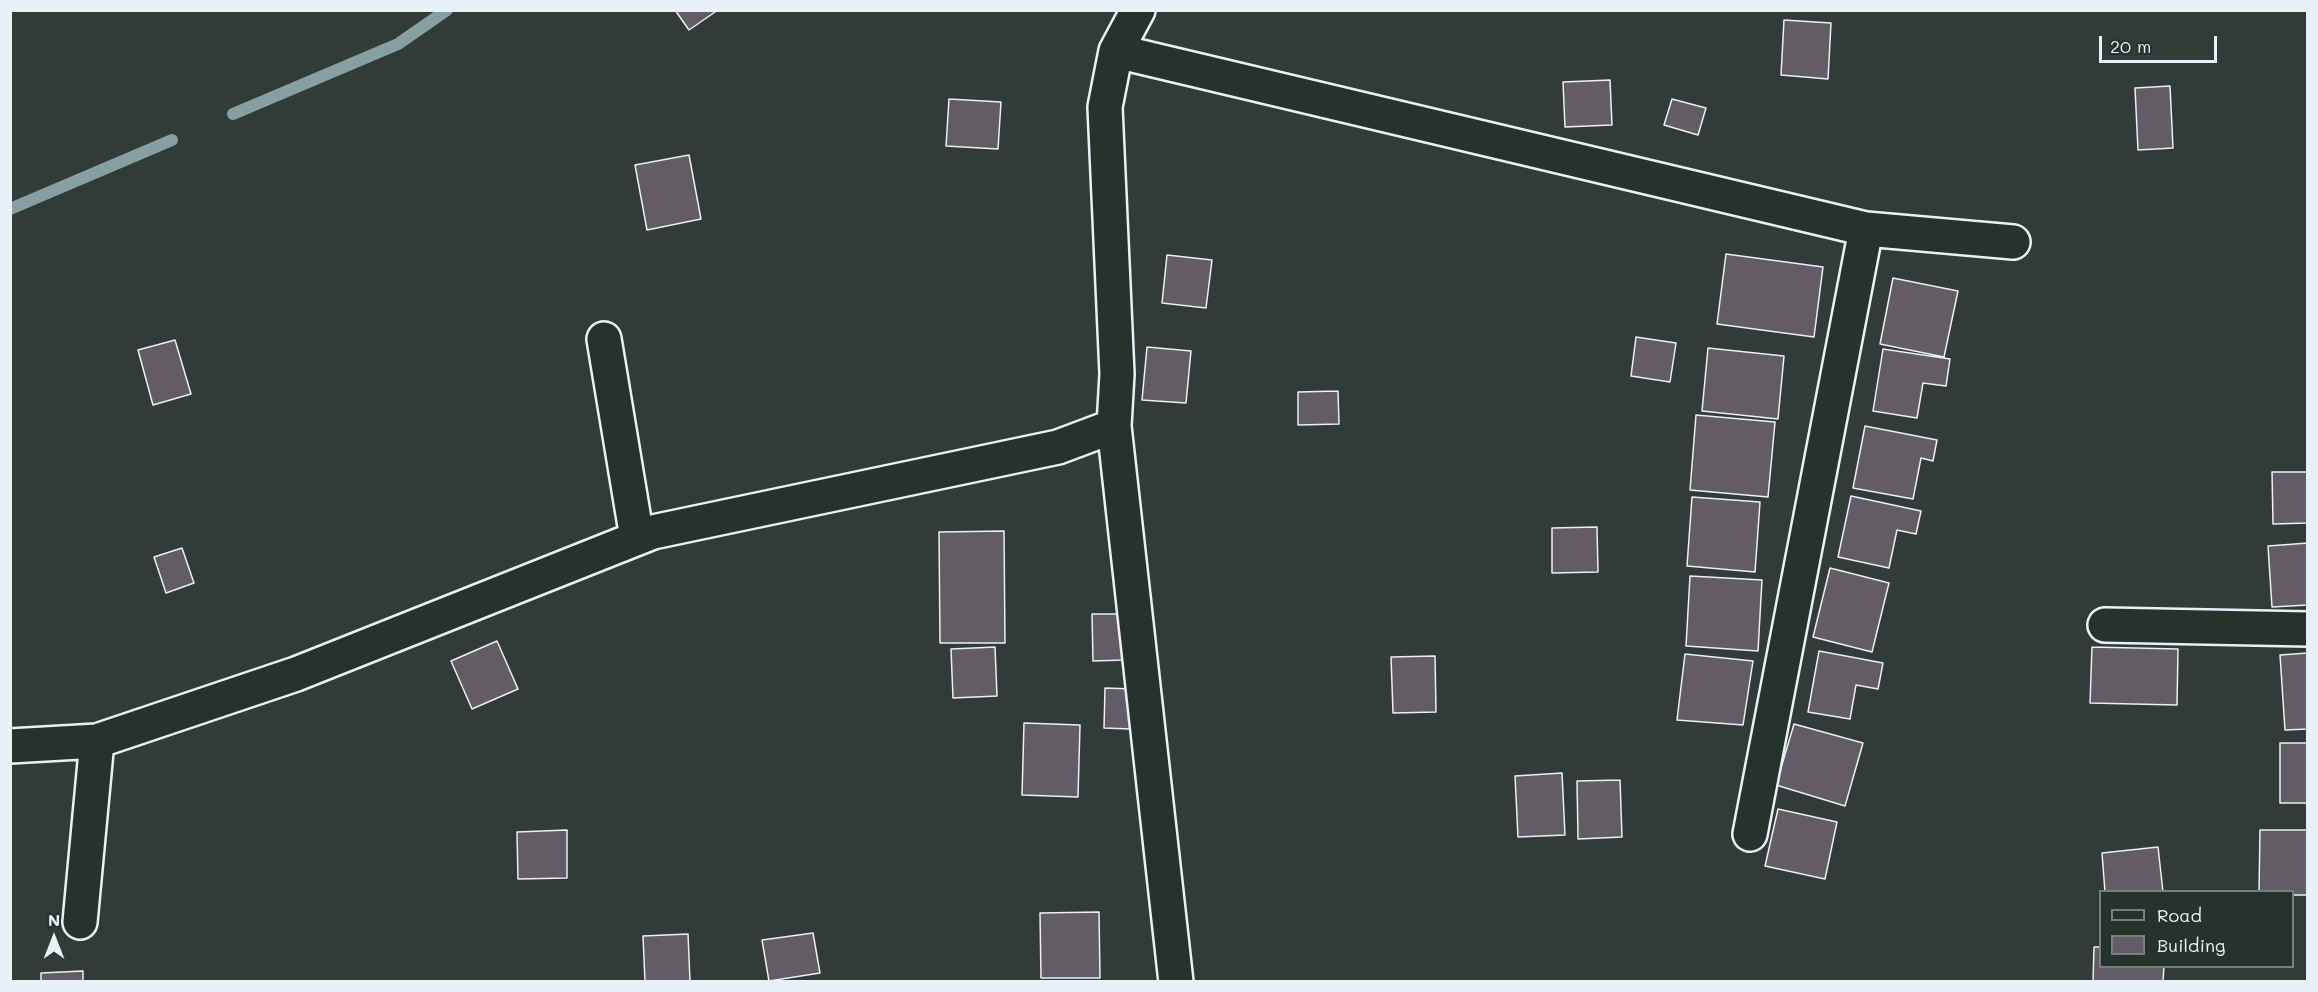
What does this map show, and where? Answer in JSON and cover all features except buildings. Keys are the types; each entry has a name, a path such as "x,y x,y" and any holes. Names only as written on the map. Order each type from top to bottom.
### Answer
{"street":[{"path":"1138,10 1116,51 1105,107 1117,374 1114,426 1176,981"},
{"path":"1116,51 1866,229 2013,242"},
{"path":"1750,834 1866,229"},
{"path":"604,339 637,538"},
{"path":"10,746 97,741 296,674 653,532 1058,447 1114,426"},
{"path":"2105,625 2307,629"},
{"path":"80,922 97,741"}],"waterway":[{"path":"233,114 398,44 447,10"},
{"path":"10,209 172,140"}]}
